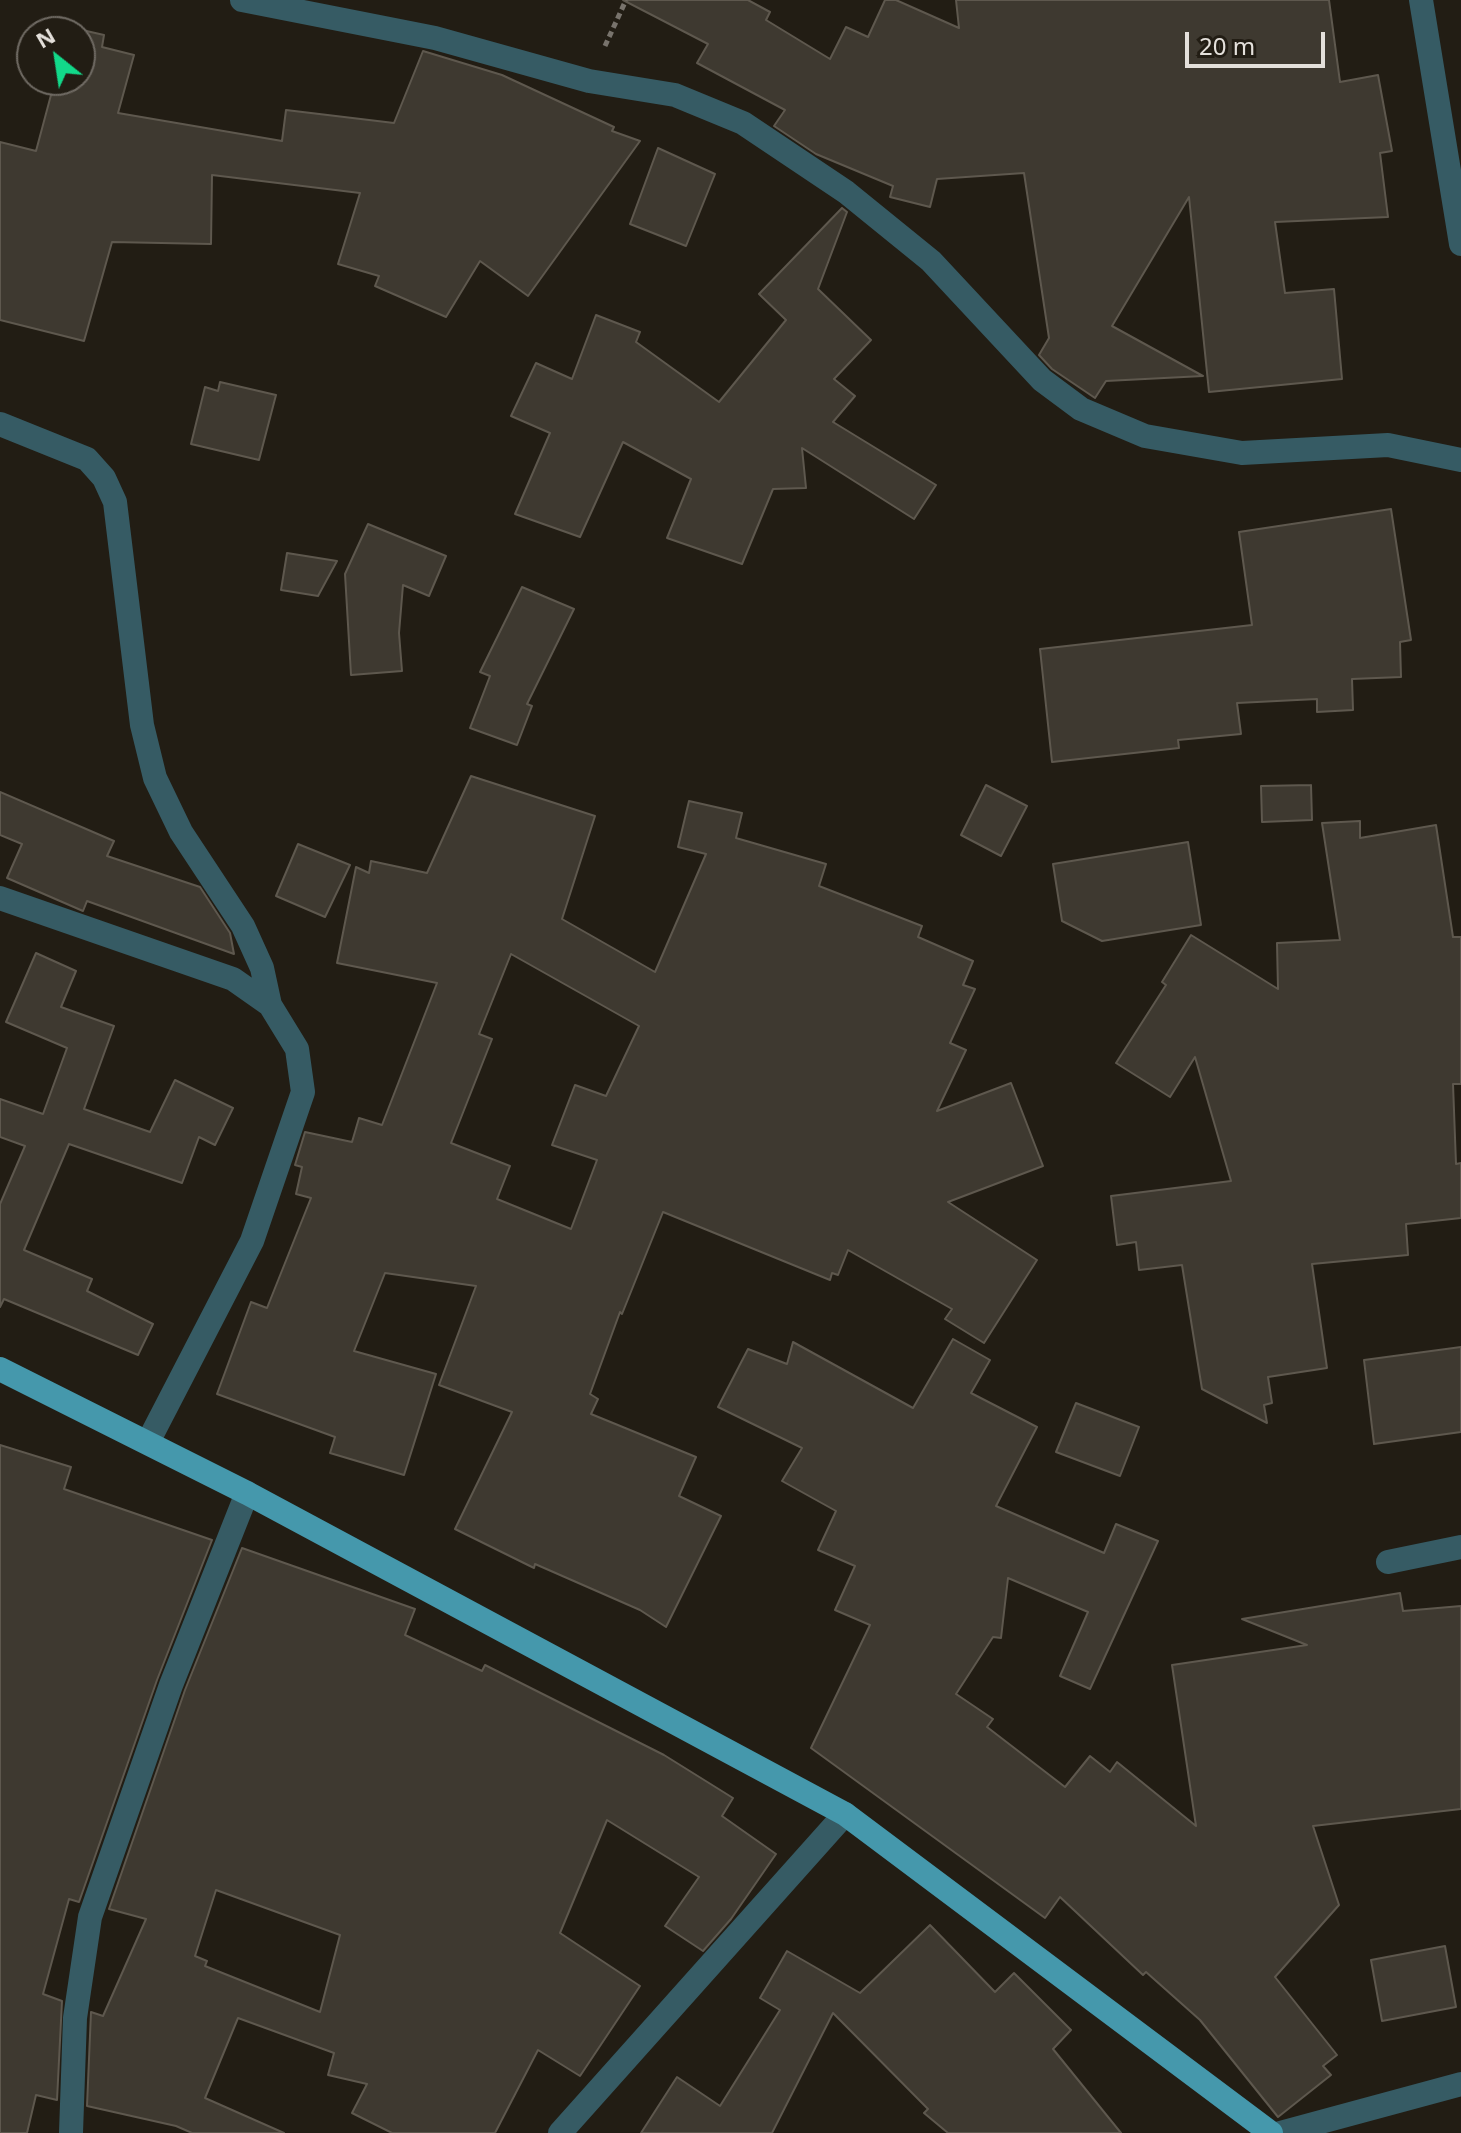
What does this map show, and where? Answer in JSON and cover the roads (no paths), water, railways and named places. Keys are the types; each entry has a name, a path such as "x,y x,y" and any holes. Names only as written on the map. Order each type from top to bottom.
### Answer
{"main road":[{"path":"0,1369 247,1493 845,1814 1271,2133"}],"street":[{"path":"242,0 435,38 589,81 675,95 743,123 846,192 931,261 1042,380 1081,409 1145,436 1242,453 1388,445 1461,460"},
{"path":"1421,0 1461,244"},
{"path":"0,424 87,459 104,478 115,502 142,725 155,778 181,832 243,926 262,968 270,1005 297,1049 303,1092 252,1241 148,1442"},
{"path":"0,898 233,979 270,1005"},
{"path":"71,2133 75,2018 90,1917 171,1685 247,1493"},
{"path":"1388,1562 1461,1547"},
{"path":"560,2133 845,1814"},
{"path":"1280,2133 1461,2084"}]}
